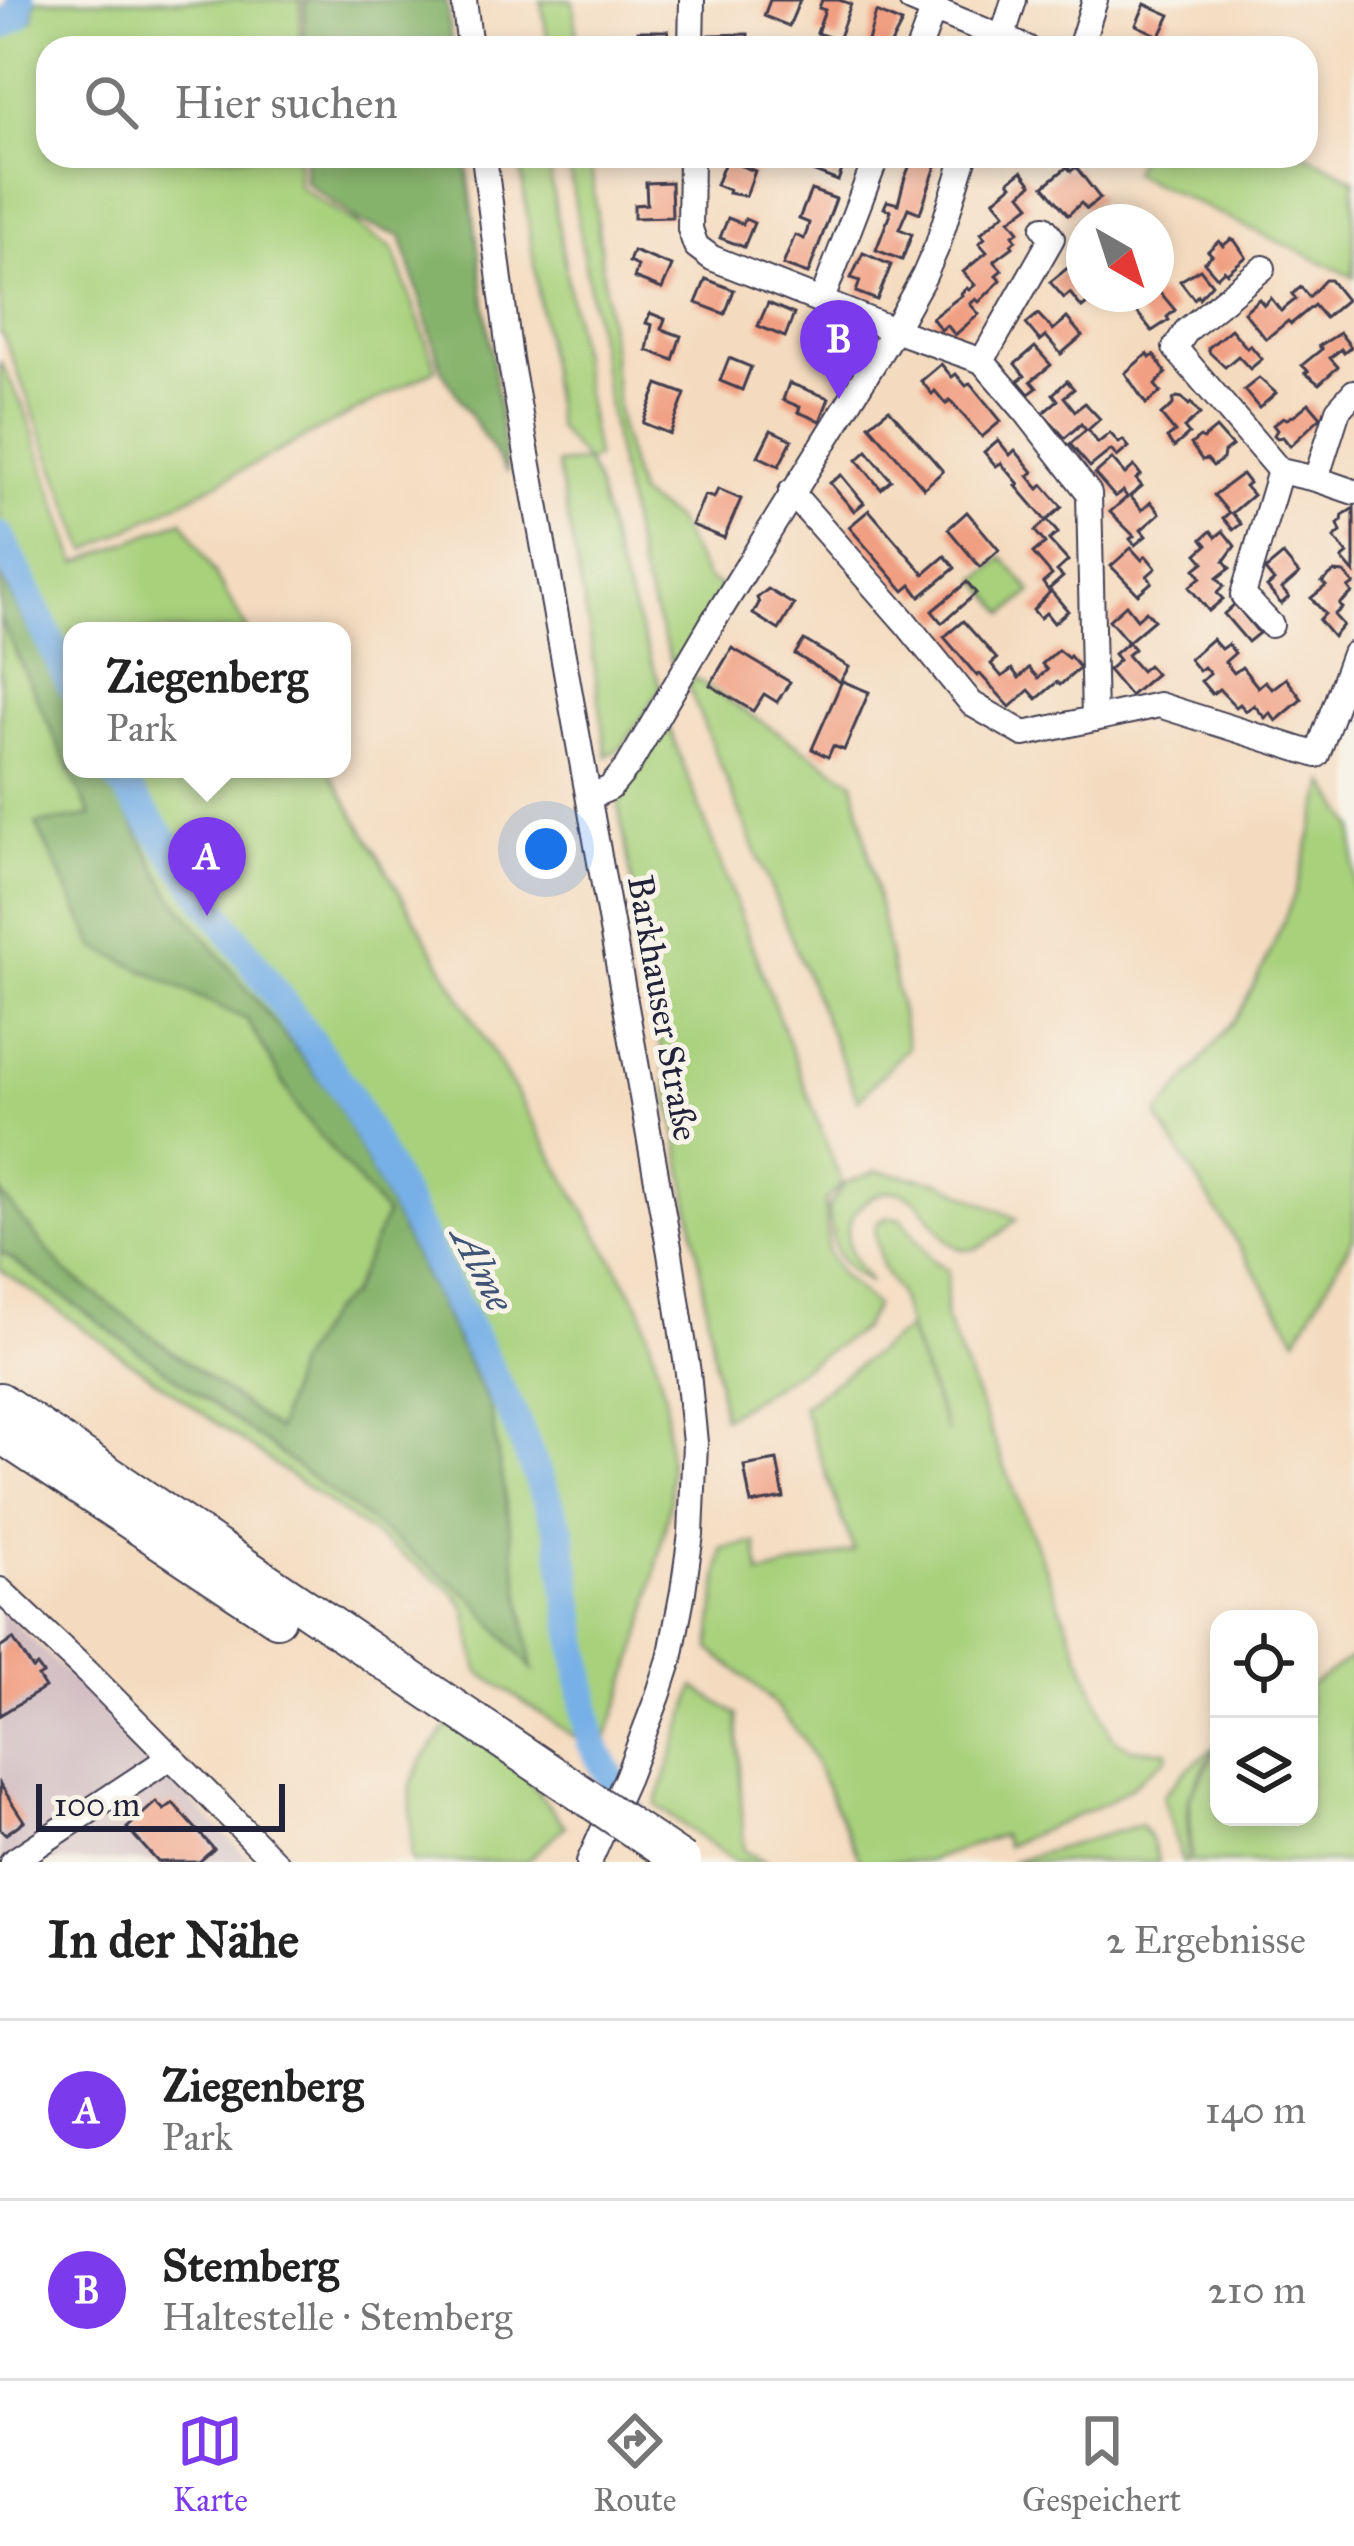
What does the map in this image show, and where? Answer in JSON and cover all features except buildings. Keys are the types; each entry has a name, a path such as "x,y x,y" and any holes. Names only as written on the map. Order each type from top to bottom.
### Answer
{"highway":[{"path":"0,1401 642,1862"},
{"path":"0,1434 683,1862"}],"street":[{"path":"464,0 468,36"},
{"path":"692,0 692,36"},
{"path":"1002,36 1014,0"},
{"path":"1084,36 1095,0"},
{"path":"920,36 923,4 986,36"},
{"name":"Barkhauser Straße","path":"486,168 510,359 670,1253 695,1443 691,1534 670,1659 628,1777 589,1862"},
{"path":"691,168 690,229 696,246 712,259 982,361 1089,493 1094,719"},
{"path":"821,302 873,168"},
{"path":"589,797 610,788 628,766 894,330 938,244 960,168"},
{"path":"982,361 1052,238 1044,228"},
{"path":"1263,268 1187,330 1175,348 1280,471 1354,492"},
{"path":"1316,479 1338,410 1354,392"},
{"path":"1271,625 1243,595 1280,471"},
{"path":"791,492 972,704 1024,734 1159,705 1317,755 1354,654"},
{"path":"0,1590 275,1862"},
{"path":"12,1862 171,1757"}],"shaded area":[{"path":"0,1609 152,1755 180,1790 253,1862 0,1862"}],"green space":[{"path":"35,0 301,0 300,36 36,36 36,168 298,168 298,186 393,249 436,369 87,551 0,333 0,39 33,20"},
{"path":"305,0 446,0 450,36 304,36"},
{"path":"541,0 573,0 577,36 547,36"},
{"path":"1318,160 1354,179 1354,277 1132,173 1134,168 1318,168"},
{"path":"305,168 468,168 507,473 442,371 401,236 359,222 305,182"},
{"path":"521,168 549,168 596,457 587,463 661,688 622,747 607,756 589,628 557,464 586,462 557,428"},
{"path":"569,168 591,168 620,428 638,495 675,520 707,579 722,587 683,657 672,663 640,569"},
{"path":"0,361 25,410 77,563 183,520 243,622 63,622 63,778 333,778 642,1310 665,1395 671,1498 645,1622 600,1754 478,1671 466,1608 451,1590 0,1269"},
{"path":"1003,558 1032,592 1006,614 978,580"},
{"path":"0,575 63,693 63,755 0,619"},
{"path":"694,678 854,782 908,1047 858,1100 688,686"},
{"path":"669,727 842,1184 825,1201 828,1253 841,1275 875,1306 862,1329 723,1418 618,802"},
{"path":"73,778 109,778 170,893 334,1097 490,1406 533,1670 471,1597 0,1251 0,1193 65,1271 277,1430 295,1366 330,1311 350,1295 386,1215 300,1112 247,1020 95,947 36,824 91,816"},
{"path":"1326,783 1354,828 1354,1236 1297,1338 1157,1116 1239,1014 1269,956 1295,893"},
{"path":"877,1171 940,1182 1017,1219 984,1245 962,1249 909,1196 879,1194 861,1205 848,1233 852,1253 870,1283 837,1253 828,1208 845,1183"},
{"path":"902,1219 930,1258 948,1271 945,1317 1113,1738 1132,1749 1167,1750 1167,1757 1106,1803 1006,1846 1002,1835 925,1862 861,1862 803,1738 765,1694 710,1649 722,1548 756,1543 760,1575 854,1551 802,1406 907,1329 947,1432 899,1294 883,1269 875,1234 877,1222"},
{"path":"1354,1656 1354,1862 1191,1862 1190,1797 1210,1762 1210,1826 1318,1826 1318,1680"},
{"path":"695,1687 737,1715 744,1851 768,1862 735,1862 656,1805"},
{"path":"466,1703 565,1826 525,1862 411,1859 411,1784 422,1760"},
{"path":"1210,1751 1188,1798 1187,1862 1182,1862 1163,1796"},
{"path":"1140,1825 1159,1862 1010,1862"}],"waterway":[{"name":"Alme","path":"0,26 18,15 20,0"},
{"name":"Alme","path":"0,537 63,667"},
{"name":"Alme","path":"119,778 347,1092 512,1413 560,1531 591,1741 630,1813"}],"place":[{"name":"Stemberg","path":"839,399"},
{"name":"Ziegenberg","path":"207,916"}]}
